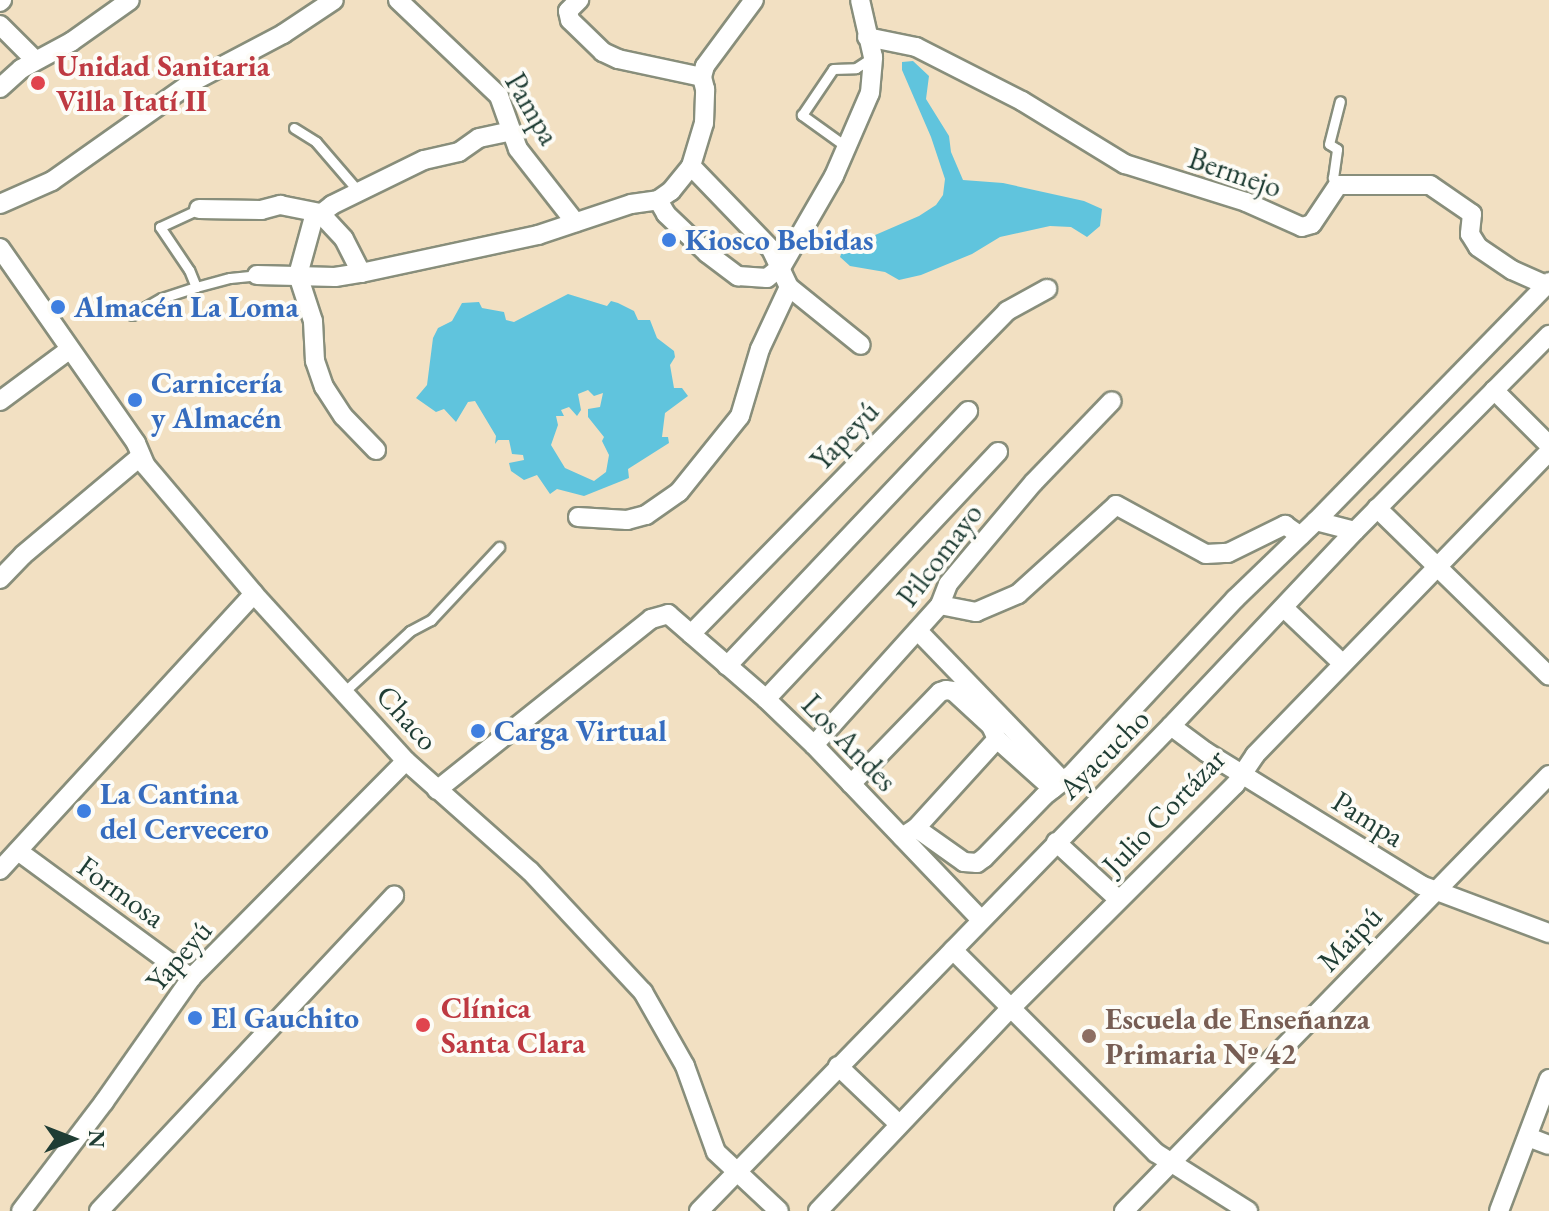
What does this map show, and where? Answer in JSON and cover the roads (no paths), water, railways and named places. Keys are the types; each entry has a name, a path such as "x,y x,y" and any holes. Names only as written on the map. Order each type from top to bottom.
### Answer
{"street":[{"path":"0,88 35,60 71,42 130,0"},
{"path":"0,204 52,181 194,81 283,34 334,0"},
{"name":"Pampa","path":"398,0 493,88 518,149 575,222"},
{"path":"579,0 568,11 570,20 603,52 618,59 702,77"},
{"path":"257,275 361,273 476,246 513,241 631,204 658,200 679,184 691,166 706,107 702,77 705,66 754,0"},
{"path":"658,200 666,214 696,243 738,276 767,278 782,266 848,148 870,93 873,57 860,0"},
{"path":"0,25 35,60"},
{"name":"Bermejo","path":"867,37 916,47 1022,101 1125,164 1246,202 1302,227 1312,224 1338,185"},
{"path":"376,450 343,416 324,387 315,361 313,321 298,275 307,237 320,213 359,192 424,160 459,152 479,138 511,131"},
{"path":"691,166 771,249 782,266 789,287 861,345"},
{"path":"1338,185 1420,183 1440,189 1472,214 1470,234 1478,247 1512,270 1548,284"},
{"path":"199,209 261,210 280,205 320,213 340,232 361,273"},
{"name":"Chaco","path":"0,248 136,443 141,456 254,594 406,761 530,871 643,992 685,1066 716,1152 779,1211"},
{"name":"Ayacucho","path":"909,833 964,862 977,863 1058,785 1224,610 1316,521 1548,284"},
{"path":"578,517 627,520 646,515 679,492 740,416 760,349 789,287"},
{"name":"Yapeyú","path":"691,634 1007,311 1047,289"},
{"name":"Ayacucho","path":"699,1211 1171,726 1377,508 1549,335"},
{"path":"0,401 69,350"},
{"path":"1494,390 1549,445"},
{"name":"Pilcomayo","path":"814,745 940,605 948,584 1034,482 1112,401"},
{"path":"727,666 968,411"},
{"path":"766,699 998,452"},
{"name":"Julio Cortázar","path":"818,1211 1549,452"},
{"path":"0,579 23,555 141,456"},
{"path":"940,605 976,612 1018,594 1116,505 1206,554 1228,553 1285,525 1301,536"},
{"path":"1377,508 1549,676"},
{"path":"1316,521 1355,531"},
{"path":"0,870 254,594"},
{"path":"1284,608 1343,664"},
{"name":"Los Andes","path":"437,790 651,619 668,614 766,699 851,784 909,833 981,920"},
{"path":"918,631 1058,785"},
{"path":"851,784 940,692 946,690 953,691 991,726 997,739 1058,785"},
{"name":"Pampa","path":"1171,726 1206,752 1421,885 1549,933"},
{"path":"909,833 997,739"},
{"name":"Yapeyú","path":"21,1211 104,1102 191,978 406,761"},
{"name":"Maipú","path":"1124,1211 1549,775"},
{"path":"1056,842 1118,899"},
{"name":"Formosa","path":"18,851 191,978"},
{"path":"99,1211 394,896"},
{"path":"953,950 1169,1164 1248,1211"},
{"path":"838,1066 899,1124"},
{"path":"1499,1211 1549,1079"},
{"path":"1528,1137 1549,1145"}],"lane":[{"path":"848,148 802,115 833,69 856,68 873,57"},
{"path":"1338,185 1333,178 1337,149 1329,144 1340,101"},
{"path":"294,128 316,142 359,192"},
{"path":"196,287 189,270 160,227 199,209"},
{"path":"132,315 162,298 196,287 257,275"},
{"path":"345,691 410,631 431,620 499,547"}],"water":[{"path":"913,61 929,76 926,99 949,136 951,152 963,180 1003,183 1084,201 1102,209 1100,226 1087,237 1071,227 1050,226 1000,237 972,254 921,275 899,280 885,272 850,266 840,257 843,249 919,216 936,205 943,195 945,179 902,70 902,62"},
{"path":"568,294 607,306 611,301 618,303 634,311 638,320 650,320 657,338 674,351 675,357 670,365 674,388 682,388 688,396 665,413 662,437 668,437 669,443 628,469 629,478 584,496 557,489 550,494 537,475 524,480 511,471 509,463 524,460 523,455 512,454 509,440 498,440 495,444 496,436 475,401 468,402 456,422 444,409 436,412 416,398 427,385 433,338 438,328 452,321 462,303 479,302 482,308 504,312 506,320 514,322","holes":["588,390 594,396 603,393 600,407 588,409 588,417 604,437 602,441 609,455 606,472 594,481 565,468 551,445 558,425 556,416 564,416 561,410 569,407 577,416 581,410 578,394"]}],"place":[{"name":"Unidad Sanitaria Villa Itatí II","path":"38,83"},
{"name":"Kiosco Bebidas","path":"669,240"},
{"name":"Almacén La Loma","path":"58,307"},
{"name":"Carnicería y Almacén","path":"135,400"},
{"name":"Carga Virtual","path":"478,731"},
{"name":"La Cantina del Cervecero","path":"84,811"},
{"name":"El Gauchito","path":"195,1018"},
{"name":"Clínica Santa Clara","path":"423,1025"},
{"name":"Escuela de Enseñanza Primaria Nº 42","path":"1089,1036"}]}
